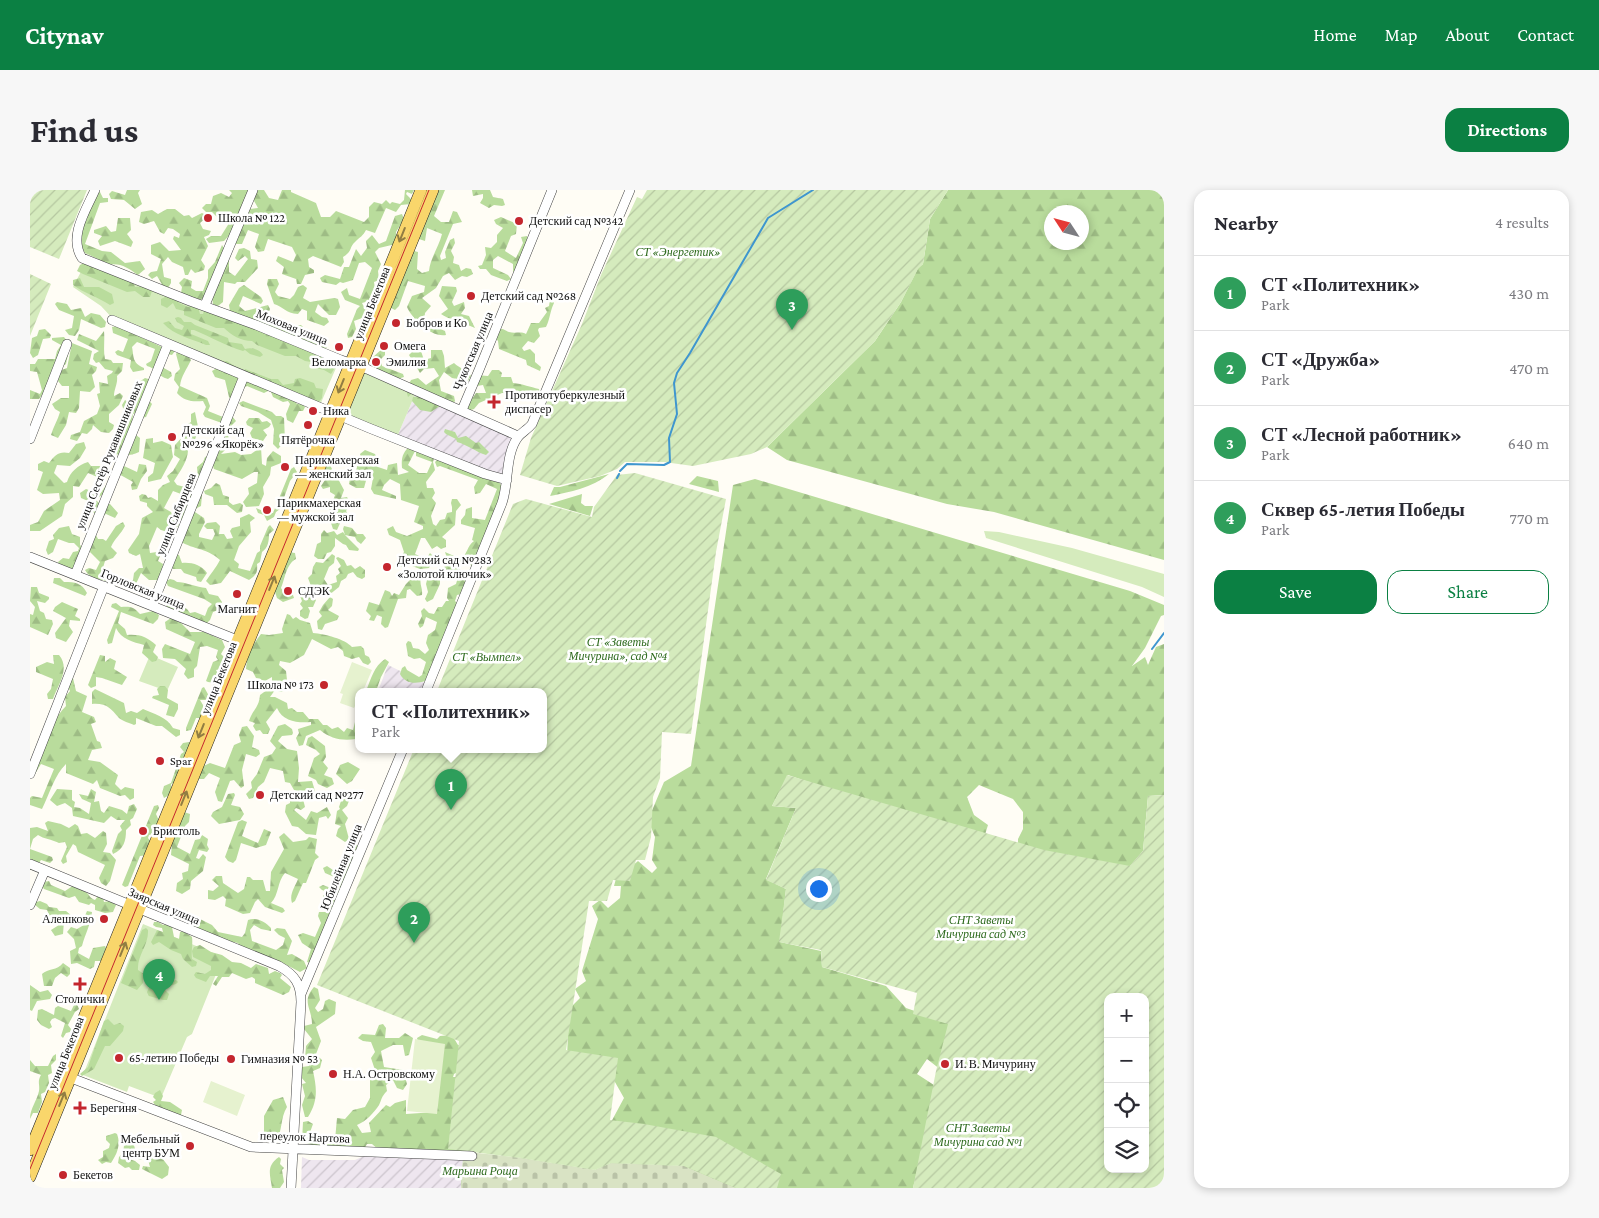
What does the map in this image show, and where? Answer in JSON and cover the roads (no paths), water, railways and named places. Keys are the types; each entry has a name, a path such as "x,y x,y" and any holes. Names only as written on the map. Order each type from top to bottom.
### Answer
{"main road":[{"name":"улица Бекетова","path":"30,1150 39,1128 66,1076 135,907 336,413 421,190"},
{"name":"улица Бекетова","path":"355,365 432,190"},
{"name":"улица Бекетова","path":"30,1177 39,1128"}],"street":[{"name":"Моховая улица","path":"95,190 82,218 75,242 77,251 82,258 355,365 518,436"},
{"path":"206,306 252,190"},
{"name":"Чукотская улица","path":"462,410 552,190"},
{"path":"427,688 506,494 512,451 518,436 528,430 532,424 630,190"},
{"path":"112,320 485,474 507,480"},
{"path":"30,439 68,344"},
{"name":"улица Сестёр Рукавишниковых","path":"75,575 168,344"},
{"name":"улица Сибирцева","path":"152,606 244,376"},
{"name":"Горловская улица","path":"30,557 242,642"},
{"path":"30,774 104,586"},
{"name":"Юбилейная улица","path":"291,1188 301,994 401,753"},
{"name":"Заярская улица","path":"30,864 288,971 296,980 301,994"},
{"path":"30,905 45,870"},
{"name":"переулок Нартова","path":"66,1076 251,1147 472,1156"}],"waterway":[{"path":"620,471 627,464 664,465 670,462 669,438 677,414 674,383 677,373 768,218 813,190"},
{"path":"617,478 619,474"},
{"path":"1152,649 1164,633"}],"tram line":[{"path":"30,1169 429,190"}],"place":[{"name":"Школа № 122","path":"208,218"},
{"name":"Детский сад №342","path":"519,221"},
{"name":"Детский сад №268","path":"471,296"},
{"name":"Бобров и Ко","path":"396,323"},
{"name":"СТ «Лесной работник»","path":"792,330"},
{"name":"Омега","path":"384,346"},
{"name":"Веломарка","path":"339,347"},
{"name":"Эмилия","path":"376,362"},
{"name":"Противотуберкулезный диспасер","path":"494,402"},
{"name":"Ника","path":"313,411"},
{"name":"Пятёрочка","path":"308,425"},
{"name":"Детский сад №296 «Якорёк»","path":"172,437"},
{"name":"Парикмахерская — женский зал","path":"285,467"},
{"name":"Парикмахерская — мужской зал","path":"267,510"},
{"name":"Детский сад №283 «Золотой ключик»","path":"387,567"},
{"name":"СДЭК","path":"288,591"},
{"name":"Магнит","path":"237,594"},
{"name":"Школа № 173","path":"324,685"},
{"name":"Spar","path":"160,761"},
{"name":"Детский сад №277","path":"260,795"},
{"name":"СТ «Политехник»","path":"451,810"},
{"name":"Бристоль","path":"143,831"},
{"name":"Алешково","path":"104,919"},
{"name":"СТ «Дружба»","path":"414,943"},
{"name":"Столички","path":"80,984"},
{"name":"Сквер 65-летия Победы","path":"159,1000"},
{"name":"65-летию Победы","path":"119,1058"},
{"name":"Гимназия № 53","path":"231,1059"},
{"name":"И. В. Мичурину","path":"945,1064"},
{"name":"Н.А. Островскому","path":"333,1074"},
{"name":"Берегиня","path":"80,1108"},
{"name":"Мебельный центр БУМ","path":"190,1146"},
{"name":"Бекетов","path":"63,1175"}],"park label":[{"name":"СТ «Энергетик»","path":"678,252"},
{"name":"СТ «Заветы Мичурина», сад №4","path":"618,649"},
{"name":"СТ «Вымпел»","path":"487,657"},
{"name":"СНТ Заветы Мичурина сад №3","path":"981,927"},
{"name":"СНТ Заветы Мичурина сад №1","path":"978,1135"},
{"name":"Марьина Роща","path":"480,1171"}]}
